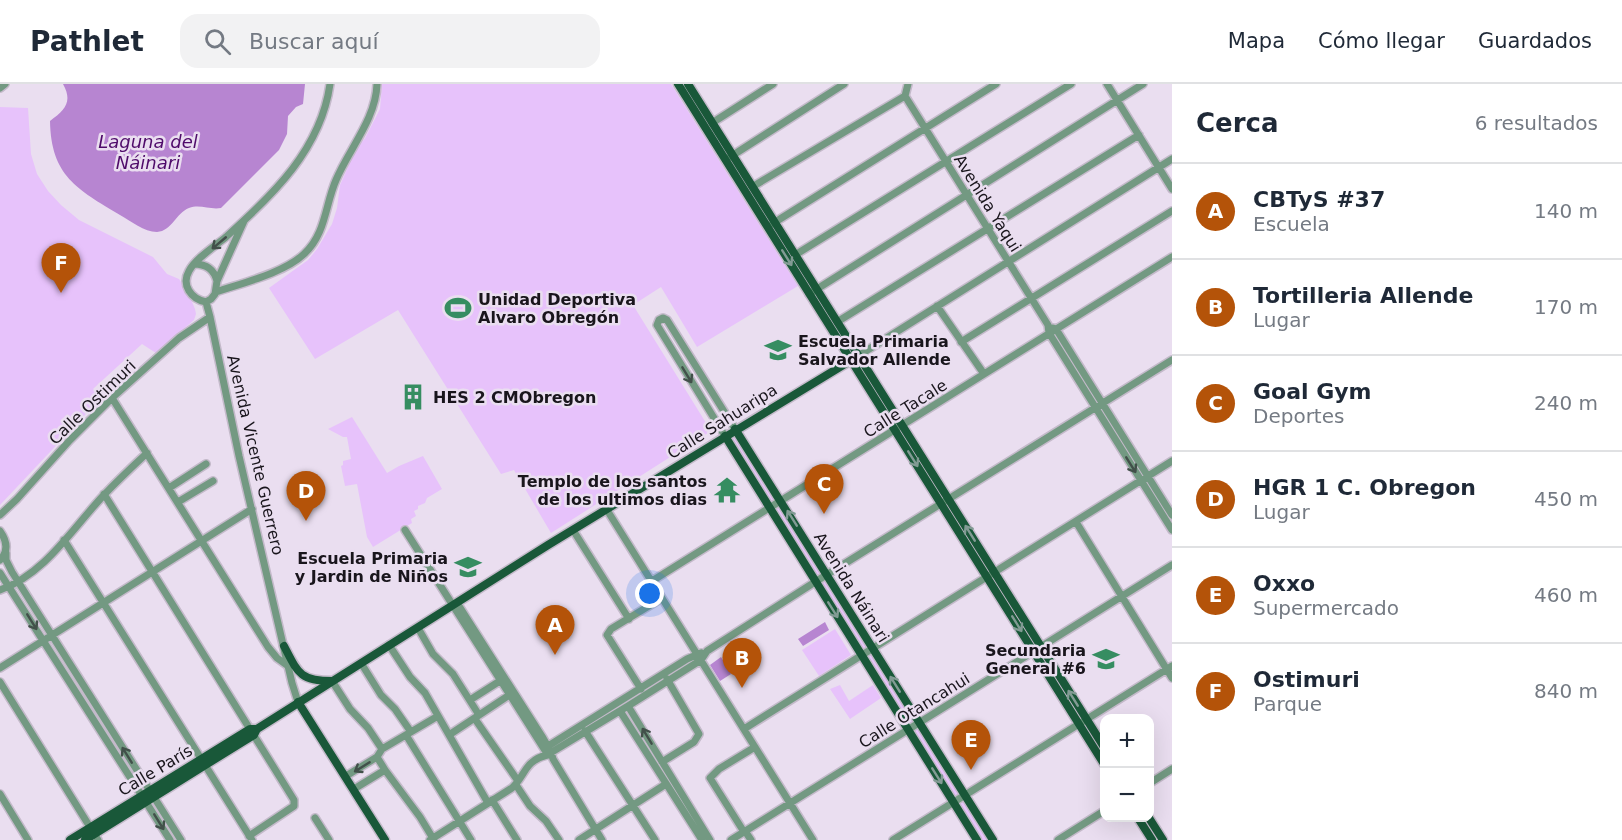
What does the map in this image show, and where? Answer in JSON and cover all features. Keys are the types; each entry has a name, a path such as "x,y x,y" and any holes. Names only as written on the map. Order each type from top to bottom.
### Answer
{"main road":[{"path":"678,84 690,87 729,157 752,187 771,225 795,255 813,292 837,322 854,358"},
{"path":"690,87 729,157 1083,722 1100,756"},
{"name":"Calle Sahuaripa","path":"298,702 735,429 854,358"},
{"name":"Avenida Náinari","path":"735,429 993,840"},
{"name":"Avenida Náinari","path":"725,436 977,840"},
{"path":"284,646 294,666 301,674 313,680 332,681"},
{"name":"Calle París","path":"85,840 148,796 298,702"},
{"name":"Avenida Vicente Guerrero","path":"298,702 385,840"},
{"path":"1083,722 1100,742"},
{"path":"1141,822 1152,840"},
{"path":"1152,822 1163,840"},
{"name":"Calle París","path":"70,840 94,834"}],"street":[{"path":"0,88 5,84"},
{"path":"194,264 244,221 286,177 306,152 319,126 330,84"},
{"path":"216,292 283,268 298,259 311,247 321,229 335,182 370,115 377,84"},
{"path":"712,123 773,84"},
{"path":"729,157 844,84"},
{"path":"752,187 905,96 908,84"},
{"path":"771,225 996,84"},
{"path":"795,255 1071,84"},
{"path":"1107,84 1172,189"},
{"path":"813,292 1143,84"},
{"name":"Avenida Yaqui","path":"905,96 1144,478 1172,530"},
{"path":"837,322 1139,135"},
{"name":"Calle Sahuaripa","path":"854,358 1172,159"},
{"path":"961,342 1172,211"},
{"path":"206,302 216,292 217,281 244,221"},
{"name":"Calle Tacale","path":"652,581 1172,257"},
{"path":"194,264 202,264 209,268 217,281"},
{"name":"Avenida Vicente Guerrero","path":"194,264 187,275 187,287 195,298 206,302 239,456 298,702"},
{"path":"937,306 984,375"},
{"name":"Calle Ostimuri","path":"0,515 18,499 70,440 112,398 179,338 210,317"},
{"name":"Avenida Náinari","path":"725,436 657,325 658,321 667,320 735,429"},
{"path":"547,753 628,706 665,678 827,574 1172,360"},
{"path":"112,398 268,647 289,667"},
{"path":"0,590 18,581 45,561 104,494 147,453"},
{"path":"744,729 1172,461"},
{"path":"169,488 206,464"},
{"name":"Avenida Yaqui","path":"1144,478 1172,515"},
{"path":"178,502 213,481"},
{"path":"64,540 250,838 294,806 293,797 254,731 104,494"},
{"path":"0,668 252,510"},
{"path":"607,510 813,840"},
{"path":"1076,522 1121,596 1169,668 1172,678"},
{"path":"405,530 503,679 602,840"},
{"path":"573,530 629,619"},
{"path":"0,531 6,542 9,566 53,635 148,796 170,840"},
{"path":"0,560 6,553"},
{"name":"Calle Otancahui","path":"731,840 1172,565"},
{"path":"0,573 43,641 180,840"},
{"path":"640,689 608,635 611,629 662,598"},
{"path":"418,628 433,654 453,674 470,700 477,717 530,806 546,820 559,840"},
{"path":"389,645 410,677 423,690 490,802 517,840"},
{"path":"361,663 381,695 395,709 471,840"},
{"path":"893,840 1169,668"},
{"path":"377,757 433,839 517,783 527,766 640,689 665,678"},
{"path":"662,762 694,742 699,734 665,678"},
{"path":"470,700 503,679"},
{"path":"332,681 354,714 382,749"},
{"path":"0,682 94,834"},
{"path":"449,735 512,694"},
{"path":"628,706 710,840"},
{"path":"620,711 702,840"},
{"path":"346,776 377,757 382,749 438,716"},
{"path":"585,731 655,840"},
{"path":"751,840 710,778 719,769 755,747"},
{"path":"1154,780 1172,769"},
{"path":"354,789 385,770"},
{"path":"579,840 666,783"},
{"path":"0,794 28,840"},
{"path":"1058,840 1100,814"},
{"path":"315,818 329,840"},
{"path":"320,826 321,840"}],"shaded area":[{"name":"Unidad Deportiva Alvaro Obregón","path":"382,84 671,84 798,286 697,347 661,287 633,305 711,431 551,533 514,470 501,474 398,310 315,359 269,288 308,260 332,224 340,185 355,151 365,138 380,109"},
{"path":"0,107 28,108 31,154 37,174 61,205 79,220 153,257 167,274 179,279 188,292 196,314 194,320 156,353 142,344 93,389 101,398 0,505"},
{"path":"352,417 387,473 423,456 442,489 418,506 418,509 414,511 416,516 411,519 412,523 373,547 367,537 357,484 345,486 341,466 343,461 351,459 347,437 328,429"},
{"path":"735,434 775,496 775,501 771,504 729,435"},
{"path":"774,508 781,508 820,570 820,575 816,577"},
{"path":"827,581 866,644 866,649 862,651 820,582"},
{"path":"835,629 851,655 819,676 802,650"},
{"path":"867,655 873,655 913,717 913,722 909,724 868,661"},
{"path":"840,685 849,701 873,685 881,698 850,719 830,689"},
{"path":"920,728 959,790 959,795 955,798 914,735 913,729"},
{"path":"958,801 965,801 991,840 980,840 959,807"}],"water":[{"name":"Laguna del Náinari","path":"63,84 305,84 303,104 296,107 288,116 287,134 279,150 221,208 189,208 166,229 157,232 138,226 91,197 69,179 61,168 55,155 50,121 66,105 67,96"},
{"path":"825,622 829,630 803,646 798,639"},
{"path":"721,657 731,674 720,681 710,665"}],"place":[{"name":"Ostimuri","path":"61,293"},
{"name":"Unidad Deportiva Alvaro Obregón","path":"458,308"},
{"name":"Escuela Primaria Salvador Allende","path":"778,350"},
{"name":"HES 2 CMObregon","path":"413,397"},
{"name":"Templo de los santos de los ultimos dias","path":"727,490"},
{"name":"Goal Gym","path":"824,514"},
{"name":"HGR 1 C. Obregon","path":"306,521"},
{"name":"Escuela Primaria y Jardin de Niños","path":"468,567"},
{"name":"CBTyS #37","path":"555,655"},
{"name":"Secundaria General #6","path":"1106,659"},
{"name":"Tortilleria Allende","path":"742,688"},
{"name":"Oxxo","path":"971,770"}]}
